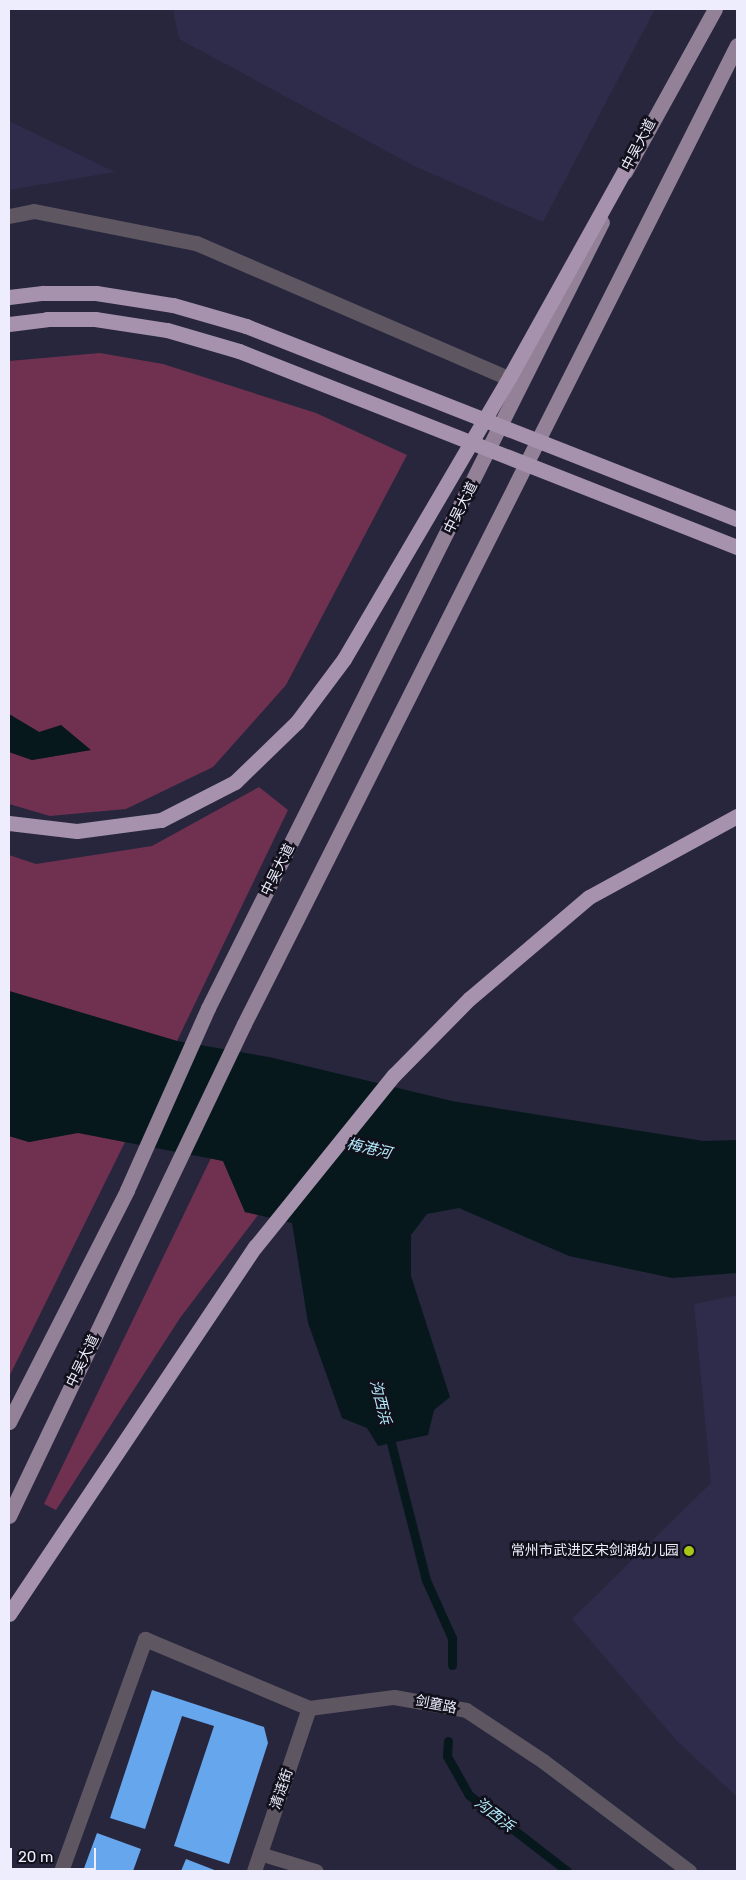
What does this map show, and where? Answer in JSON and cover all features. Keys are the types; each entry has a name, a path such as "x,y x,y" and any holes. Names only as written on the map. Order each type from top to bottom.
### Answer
{"highway":[{"path":"9,823 77,831 161,820 235,782 297,722 344,660 510,376 630,160"},
{"path":"9,296 43,293 96,293 173,305 246,326 737,519"},
{"path":"9,324 48,319 95,319 167,330 239,351 737,547"},
{"path":"9,1614 191,1337 323,1159 394,1075 468,999 589,897 737,816"}],"main road":[{"name":"中吴大道","path":"9,1422 127,1190 208,1008 524,385 630,160 714,9"},
{"name":"中吴大道","path":"9,1516 244,1024 737,45"}],"street":[{"path":"9,216 34,211 196,243 510,376 524,385"},
{"path":"61,1871 145,1639 310,1708"},
{"name":"剑童路","path":"310,1708 394,1696 466,1710 543,1761 690,1871"},
{"name":"清涟街","path":"254,1871 310,1708"}],"lane":[{"path":"260,1854 316,1871"}],"shaded area":[{"path":"173,9 655,9 543,222 414,166 179,39"},
{"path":"9,121 115,172 9,190"},
{"path":"100,353 163,364 316,413 407,455 286,685 213,767 126,809 50,816 9,804 9,752 32,760 90,750 39,732 9,714 9,361"},
{"path":"259,787 288,810 177,1041 9,991 9,855 36,864 152,846"},
{"path":"78,1132 125,1142 9,1377 9,1136 29,1142"},
{"path":"211,1158 223,1161 245,1212 258,1215 180,1318 56,1510 44,1504"},
{"name":"常州市武进区宋剑湖幼儿园","path":"737,1295 737,1797 676,1740 572,1619 711,1483 694,1304"}],"water":[{"path":"9,714 39,732 61,725 91,750 32,760 9,752"},
{"name":"梅港河","path":"9,991 177,1041 269,1057 452,1101 704,1141 737,1140 737,1273 672,1278 569,1256 459,1208 427,1214 411,1235 411,1276 450,1397 434,1410 428,1435 378,1446 367,1428 342,1418 308,1323 292,1223 245,1212 223,1161 78,1133 29,1142 9,1136"}],"building":[{"path":"152,1690 264,1727 268,1743 229,1864 174,1846 214,1726 182,1716 145,1829 110,1818"},
{"path":"97,1833 141,1849 133,1871 83,1871"},
{"path":"186,1859 217,1871 181,1871"}],"waterway":[{"name":"沟西浜","path":"388,1431 426,1580 452,1638 452,1665"},
{"name":"沟西浜","path":"448,1741 447,1756 469,1795 567,1871"}],"place":[{"name":"常州市武进区宋剑湖幼儿园","path":"689,1551"}]}
